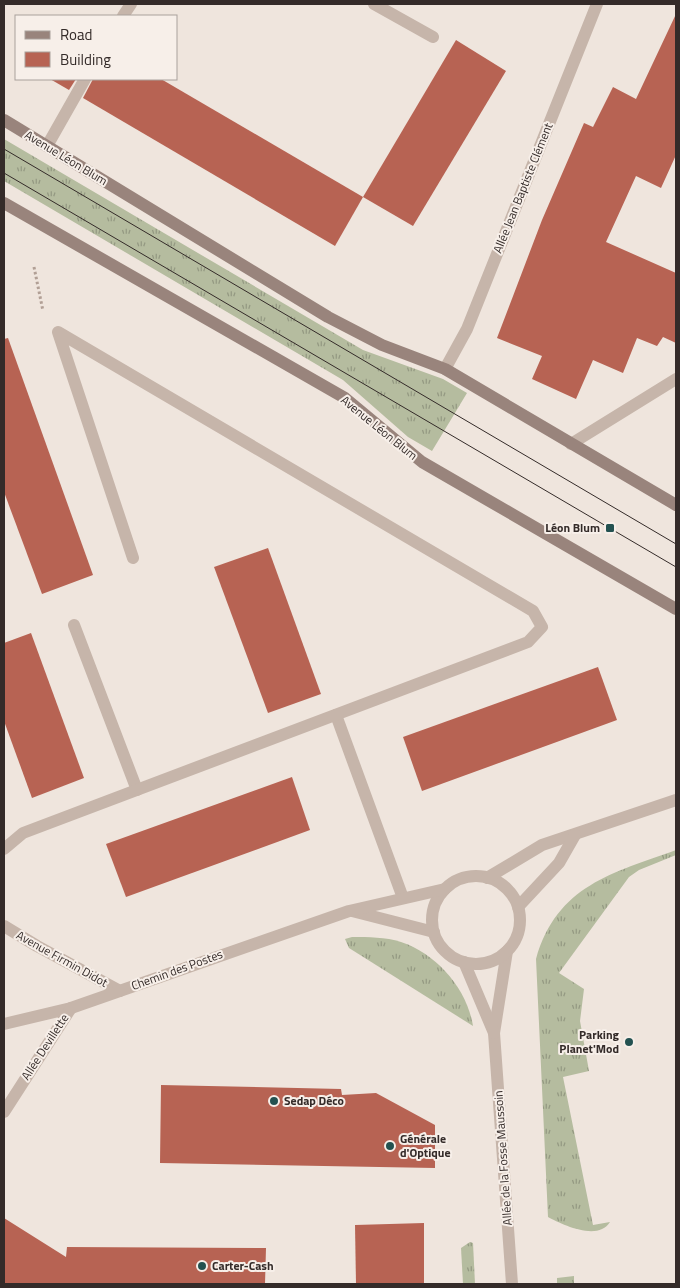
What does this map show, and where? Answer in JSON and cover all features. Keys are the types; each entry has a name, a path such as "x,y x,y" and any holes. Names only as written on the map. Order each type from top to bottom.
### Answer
{"main road":[{"name":"Avenue Léon Blum","path":"4,120 328,318 382,345 445,369 676,505"},
{"name":"Avenue Léon Blum","path":"4,203 344,398 422,462 676,609"}],"street":[{"path":"124,15 131,4"},
{"path":"374,4 433,37"},
{"name":"Allée Jean Baptiste Clément","path":"445,369 466,329 596,4"},
{"path":"48,146 84,80"},
{"path":"58,332 133,558"},
{"path":"4,849 23,833 528,642 542,627 533,611 58,332"},
{"path":"571,444 676,379"},
{"path":"74,625 137,790"},
{"path":"336,715 403,898"},
{"path":"487,878 542,845 676,800"},
{"path":"518,907 559,863 575,834"},
{"path":"472,876 487,878 498,881 507,888 518,907 519,931 507,951 486,962 464,962 450,955 440,945 434,932 433,908 445,889 458,880 472,876"},
{"name":"Chemin des Postes","path":"4,1024 70,1008 349,911 445,889"},
{"path":"349,911 434,932"},
{"name":"Avenue Firmin Didot","path":"4,926 120,991"},
{"name":"Allée de la Fosse Maussoin","path":"507,951 494,1032 512,1284"},
{"name":"Allée de la Fosse Maussoin","path":"464,962 494,1032"},
{"name":"Allée Devillette","path":"4,1112 70,1008"}],"path":[{"path":"34,267 41,308 58,332"}],"green space":[{"path":"4,139 363,350 443,379 467,393 432,451 408,437 343,380 4,181"},
{"path":"676,850 676,855 639,870 629,877 559,973 584,989 580,1021 589,1071 563,1077 593,1225 610,1222 604,1228 597,1231 579,1230 548,1217 536,959 545,934 558,914 573,898 590,885 610,875"},
{"path":"352,937 395,940 427,955 438,964 457,986 470,1012 473,1026 349,948 345,939"},
{"path":"470,1242 473,1243 475,1284 463,1284 461,1248"},
{"path":"574,1276 574,1284 557,1284 557,1278"}],"building":[{"path":"676,14 676,155 661,188 636,176 606,242 676,273 676,343 663,337 657,346 637,338 623,373 593,360 576,399 532,379 542,356 497,338 542,220 584,123 593,127 613,87 636,99"},
{"path":"456,40 506,71 413,226 363,197"},
{"path":"52,80 75,80 69,90"},
{"path":"92,80 163,80 363,197 335,246 83,98"},
{"path":"8,338 93,575 42,594 4,492 4,339"},
{"path":"268,548 321,694 268,713 214,567"},
{"path":"31,633 84,778 32,798 4,721 4,643"},
{"path":"598,667 617,720 422,791 403,737"},
{"path":"292,777 310,830 126,897 106,844"},
{"path":"161,1085 341,1089 342,1095 376,1093 435,1125 435,1168 160,1163"},
{"path":"4,1218 66,1257 67,1247 266,1248 265,1284 4,1284"},
{"path":"424,1223 424,1284 356,1284 355,1225"}],"tram line":[{"path":"4,149 676,544"},
{"path":"4,173 676,567"}],"place":[{"name":"Léon Blum","path":"610,528"},
{"name":"Parking Planet'Mod","path":"629,1042"},
{"name":"Sedap Déco","path":"274,1101"},
{"name":"Générale d'Optique","path":"390,1146"},
{"name":"Carter-Cash","path":"202,1266"}]}
